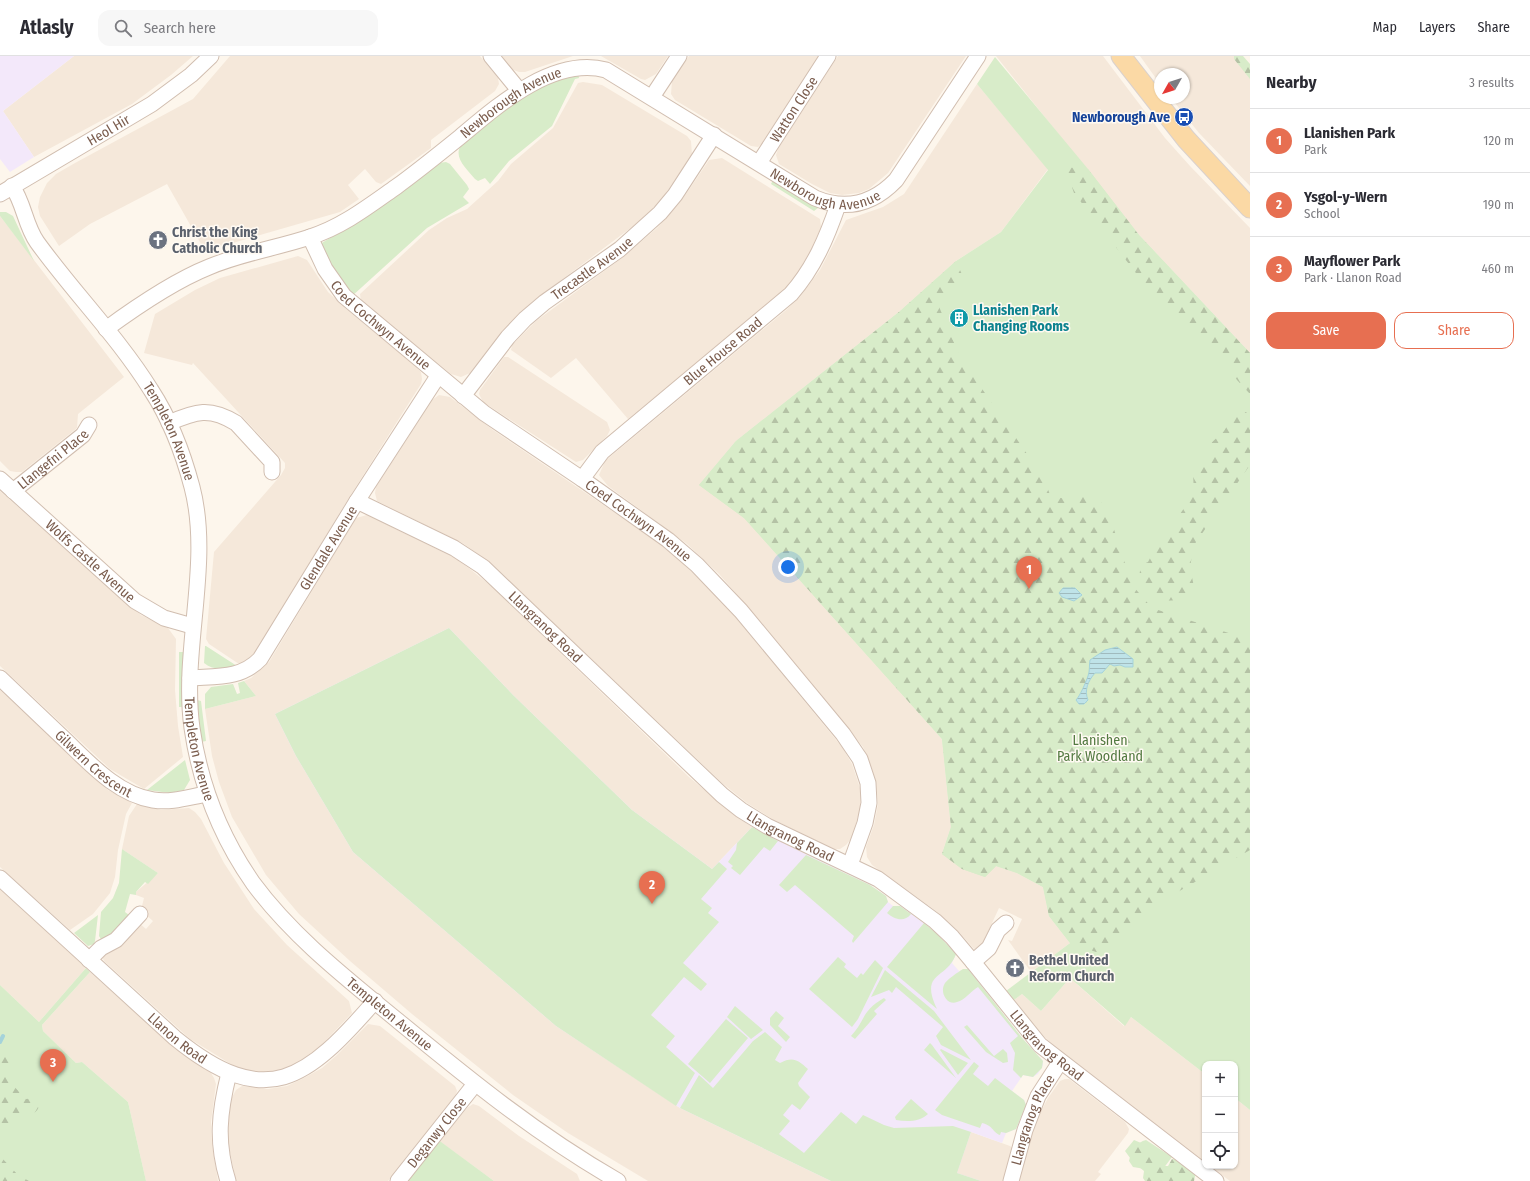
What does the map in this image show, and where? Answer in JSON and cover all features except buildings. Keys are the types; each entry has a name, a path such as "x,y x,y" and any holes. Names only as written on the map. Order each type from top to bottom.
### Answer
{"main road":[{"path":"1121,56 1186,139 1250,208"}],"street":[{"name":"Heol Hir","path":"6,190 152,104 179,84 211,56"},
{"path":"491,56 518,89"},
{"path":"652,97 679,56"},
{"name":"Watton Close","path":"759,163 828,56"},
{"name":"Newborough Avenue","path":"106,330 154,297 201,270 235,258 310,237 337,226 366,209 433,159 518,89 552,72 586,61 606,70 652,97 815,198 838,205 850,205 865,202 887,190 896,180 978,56"},
{"name":"Trecastle Avenue","path":"463,396 508,337 525,320 545,302 620,248 660,213 675,195 714,136"},
{"name":"Templeton Avenue","path":"6,190 19,197 35,238 150,387 169,422 192,488 196,510 198,552 192,626 190,678 191,725 207,794 217,819 236,856 269,904 311,947 475,1084 530,1126 598,1176 618,1181"},
{"name":"Blue House Road","path":"582,479 602,452 791,294 810,270 823,245 838,205"},
{"name":"Coed Cochwyn Avenue","path":"310,237 324,269 344,296 484,413 582,479 668,540 701,569 741,612 853,748 865,772 868,782 869,803 865,823 850,866"},
{"name":"Glendale Avenue","path":"190,678 235,674 249,669 260,659 357,501 438,376"},
{"path":"169,422 200,412 220,414 229,418 236,423 272,462 272,472"},
{"name":"Llangefni Place","path":"13,491 83,434 89,425"},
{"name":"Wolfs Castle Avenue","path":"0,479 135,601 164,618 192,626"},
{"name":"Llangranog Road","path":"357,501 454,548 495,577 722,795 760,822 878,879 936,921 973,962 1026,1030 1040,1045 1060,1062 1216,1181"},
{"name":"Gilwern Crescent","path":"0,678 84,757 117,785 140,797 162,801 175,801 207,794"},
{"name":"Llanon Road","path":"0,878 184,1045 200,1057 229,1073 246,1078 272,1080 287,1077 299,1072 332,1048 375,1001"},
{"path":"89,960 101,948 116,940 140,914"},
{"path":"973,962 987,950 998,930 1006,923"},
{"name":"Llangranog Place","path":"1011,1181 1025,1130 1038,1096 1060,1062"},
{"path":"228,1181 221,1154 219,1124 223,1097 229,1073"},
{"name":"Deganwy Close","path":"398,1181 475,1084"}],"shaded area":[{"path":"0,56 74,56 3,111 34,157 10,172 0,159"},
{"path":"74,56 193,56 171,75 132,104 34,157 3,111"},
{"path":"230,56 480,56 498,78 499,84 495,91 431,140 431,148 381,184 376,182 365,169 348,185 359,199 340,212 205,251 167,184 90,224 59,246 40,216 38,207 40,197 47,183 56,174 75,163 193,99"},
{"path":"501,56 573,56 525,72 519,72 511,69"},
{"path":"601,56 668,56 656,74 645,80"},
{"path":"689,56 819,56 764,142 758,147 751,146 675,100 671,94 672,81"},
{"path":"838,56 966,56 888,173 869,189 859,193 842,195 830,193 779,164 776,155 778,149"},
{"path":"996,56 1103,56 1165,138 1250,228 1250,353 1139,235"},
{"path":"1140,56 1239,56 1250,71 1250,186 1199,133 1176,104 1190,104 1190,68 1154,68 1154,76"},
{"path":"583,82 602,85 687,136 691,141 692,155 663,197 644,218 532,302 495,341 470,373 461,377 451,374 361,301 360,294 429,230 447,218 467,209 498,181 511,164 553,128 578,83"},
{"path":"977,84 1048,169 1001,232 956,261 899,312 736,441 700,484 744,518 942,739 951,827 942,854 996,866 1017,873 1043,887 1049,916 1070,943 1031,972 1008,940 1012,941 1022,919 999,908 981,947 974,949 960,933 936,911 872,865 867,857 866,847 874,825 878,804 876,781 863,747 765,627 719,574 687,544 608,486 599,475 605,461 800,297 820,270 846,220 883,207 904,194"},
{"path":"722,158 820,219 821,227 810,252 795,277 779,296 628,419 576,358 551,378 511,350 512,345 536,321 622,258 657,228 682,200 709,160"},
{"path":"0,216 124,377 78,414 77,428 22,472 10,471 0,461"},
{"path":"298,256 307,260 328,292 415,366 421,372 422,379 421,384 345,504 257,650 246,662 239,664 209,644 206,639 214,552 281,475 285,468 285,463 193,363 192,365 144,353 155,314 195,290 220,278"},
{"path":"504,357 508,357 607,422 610,430 607,436 583,460 576,462 483,402 479,394 480,390"},
{"path":"439,395 450,397 493,430 658,542 723,602 842,747 852,764 861,791 860,809 852,838 846,845 840,849 834,849 774,820 747,803 722,783 493,565 464,544 377,501 375,493 376,487 432,400"},
{"path":"0,491 131,607 141,615 168,628 176,639 175,690 178,726 183,757 144,789 110,769 0,666"},
{"path":"367,515 455,558 491,586 689,777 734,815 752,827 712,869 632,810 513,695 449,628 275,714 296,756 353,852 556,1026 680,1108 831,1181 648,1181 568,1133 513,1095 412,1014 350,961 299,914 266,875 232,817 219,782 212,756 205,709 256,696 244,681 251,678 269,662 356,518"},
{"path":"449,628 513,695 632,810 712,869 752,827 870,885 886,896 888,902 893,906 900,906 921,921 949,946 956,954 952,963 959,971 968,969 1023,1039 1043,1061 1043,1065 1038,1074 1033,1077 1023,1075 1012,1091 1024,1100 1026,1105 1016,1129 1006,1133 1002,1143 971,1132 957,1173 981,1181 831,1181 680,1108 556,1026 353,852 296,756 275,714"},
{"path":"0,690 108,790 132,803 126,814 118,850 115,877 110,893 93,914 70,930 0,867"},
{"path":"137,804 161,810 189,808 195,812 201,819 224,863 254,909 287,945 349,1001 352,1013 316,1051 296,1064 281,1070 263,1072 245,1070 234,1066 190,1039 104,961 102,956 139,923 146,929 153,921 145,914 145,909 142,906 144,898 136,895 136,892 158,873 122,849 129,816"},
{"path":"0,889 86,968 39,1022 0,985"},
{"path":"90,972 168,1042 211,1073 216,1084 211,1122 212,1144 218,1181 146,1181 128,1102 82,1062 76,1063 43,1031 42,1025"},
{"path":"1070,978 1124,1026 1131,1017 1202,1072 1202,1160 1057,1049 1033,1026 1014,1000 1022,994 1041,1011"},
{"path":"368,1024 380,1026 455,1086 457,1091 455,1098 388,1181 236,1181 228,1142 228,1120 231,1099 236,1090 242,1086 268,1089 287,1086 304,1078 322,1068"},
{"path":"1069,1079 1125,1122 1129,1129 1128,1133 1098,1172 1101,1174 1095,1181 1019,1181 1032,1133 1039,1115 1048,1098 1060,1081"},
{"path":"1238,1100 1250,1110 1250,1181 1230,1181 1214,1169 1238,1169"},
{"path":"473,1104 479,1106 519,1136 577,1174 580,1181 494,1181 439,1141 467,1108"},
{"path":"971,1132 1010,1146 1014,1149 1007,1181 981,1181 956,1173"}],"green space":[{"path":"1234,56 1243,56 1250,64 1250,79 1234,59"},
{"name":"Llanishen Park Woodland","path":"995,57 1088,169 1139,235 1250,353 1250,1110 1238,1100 1238,1061 1202,1061 1202,1072 1131,1017 1125,1026 1070,978 1041,1011 1022,994 1014,1000 1006,991 1070,943 1049,916 1043,887 1017,873 996,866 985,877 962,869 942,854 951,827 942,739 744,518 699,485 736,441 899,312 956,261 1001,232 1048,170 977,84"},
{"path":"578,73 579,78 575,79 552,126 509,161 490,184 485,178 478,181 475,179 460,160 460,147 522,96 540,85"},
{"path":"446,162 450,164 467,185 469,189 463,197 469,203 427,228 351,297 339,283 320,244 360,220 439,163"},
{"path":"1065,167 1088,169 1139,235 1250,353 1250,394 1237,380 1219,354 1168,309 1139,277 1074,193"},
{"path":"773,180 816,205 818,208 814,211 771,184"},
{"path":"0,212 6,212 13,216 34,261 0,216"},
{"name":"Llanishen Park Woodland","path":"956,261 964,279 958,287 935,297 960,357 1043,477 1051,497 1072,499 1096,494 1109,514 1132,585 1152,608 1250,640 1250,850 1164,900 1120,943 1096,952 1070,943 1049,916 1043,887 1017,873 996,866 985,877 962,869 942,854 951,827 942,739 744,518 699,485 736,441 899,312"},
{"path":"1246,412 1250,417 1250,465 1194,545 1190,567 1194,587 1180,600 1162,601 1139,577 1141,565 1148,562 1157,545 1171,530 1194,494 1193,472 1209,455 1209,445 1224,431 1232,418"},
{"path":"449,628 513,695 632,810 712,869 719,862 727,869 701,899 712,908 708,913 719,922 683,963 707,984 701,991 684,977 651,1015 675,1036 666,1047 695,1073 676,1106 556,1026 353,852 296,756 275,714"},
{"path":"205,646 237,666 220,669 208,666 204,663"},
{"path":"179,652 184,652 182,707 179,707"},
{"path":"244,681 256,696 205,709 205,694 211,687 233,684 237,694 240,693 238,683"},
{"path":"197,700 201,701 206,741 201,742"},
{"path":"185,760 190,780 184,790 170,793 147,790"},
{"path":"752,827 778,841 770,851 764,847 740,875 731,868 733,866 728,862 736,850 737,843"},
{"path":"122,849 158,873 148,884 145,882 136,892 136,895 130,894 125,912 129,915 109,936 101,939 99,936 101,912 113,898 119,883"},
{"path":"806,855 870,885 886,896 888,902 853,943 852,941 854,936 795,885 787,892 779,885"},
{"path":"893,906 900,906 911,914 902,919 893,917 887,913"},
{"path":"98,915 95,941 94,944 88,946 74,933"},
{"path":"924,923 956,954 952,962 936,977 933,982 931,988 932,997 937,1009 887,967"},
{"path":"838,957 846,964 844,967 857,978 861,973 863,975 875,960 883,968 858,1019 852,1027 809,989"},
{"path":"86,968 90,972 42,1025 43,1031 76,1063 82,1062 128,1102 146,1181 2,1181 0,1179 0,985 39,1022"},
{"path":"963,969 968,969 1023,1039 1043,1061 1042,1068 1033,1077 1023,1075 1021,1078 1013,1070 1015,1053 1010,1043 1018,1036 978,987 957,1002 950,1002 945,997 943,987 945,983"},
{"path":"885,970 934,1011 971,1060 941,1045 936,1036 943,1027 896,987 892,993 889,990 871,997"},
{"path":"884,998 886,1000 874,1011 877,1014 855,1039 851,1036 871,1007"},
{"path":"735,1006 763,1030 751,1039 727,1017"},
{"path":"776,1011 784,1018 778,1026 790,1037 786,1042 770,1025 770,1018"},
{"path":"726,1019 748,1038 710,1083 688,1064"},
{"path":"967,1025 994,1056 1003,1049 1007,1053 1008,1062 1003,1063 986,1052 964,1027"},
{"path":"765,1032 782,1047 775,1060 780,1063 792,1059 801,1063 808,1069 798,1083 810,1097 800,1110 792,1104 783,1115 790,1121 779,1134 804,1153 841,1112 856,1124 863,1115 894,1128 953,1126 971,1132 957,1173 981,1181 831,1181 680,1108 699,1075 713,1088 753,1041"},
{"path":"930,1043 932,1045 956,1078 924,1050"},
{"path":"941,1049 968,1063 958,1075 940,1050"},
{"path":"0,1052 8,1057 10,1063 6,1078 26,1099 35,1098 40,1104 35,1112 22,1116 17,1125 0,1135"},
{"path":"974,1062 979,1066 973,1074 988,1086 995,1078 1024,1100 1026,1105 1016,1129 1006,1133 1001,1132 1000,1135 986,1124 982,1123 980,1128 942,1115 935,1110"},
{"path":"911,1099 928,1114 921,1119 913,1121 896,1120 895,1117"},
{"path":"437,1139 494,1181 403,1181"},
{"path":"1134,1140 1146,1145 1152,1159 1161,1161 1164,1166 1168,1166 1172,1159 1181,1160 1196,1172 1194,1181 1145,1181 1143,1178 1144,1171 1133,1162 1125,1151"},
{"path":"1146,1140 1172,1157 1157,1177 1145,1169 1133,1167 1129,1161 1135,1148"},
{"path":"0,1156 18,1175 29,1181 0,1181"}],"water":[{"path":"1063,588 1075,588 1082,595 1074,601 1062,597 1059,593"},
{"path":"1117,647 1133,659 1133,667 1125,667 1120,665 1114,666 1110,664 1102,673 1095,673 1087,686 1086,693 1088,700 1084,704 1079,704 1076,700 1088,676 1090,660 1105,650"}],"waterway":[{"path":"0,1042 3,1036"}],"place":[{"name":"Newborough Ave","path":"1184,117"},
{"name":"Christ the King Catholic Church","path":"158,240"},
{"name":"Llanishen Park Changing Rooms","path":"959,318"},
{"name":"Llanishen Park","path":"1029,589"},
{"name":"Ysgol-y-Wern","path":"652,904"},
{"name":"Bethel United Reform Church","path":"1015,968"},
{"name":"Mayflower Park","path":"53,1082"}]}
